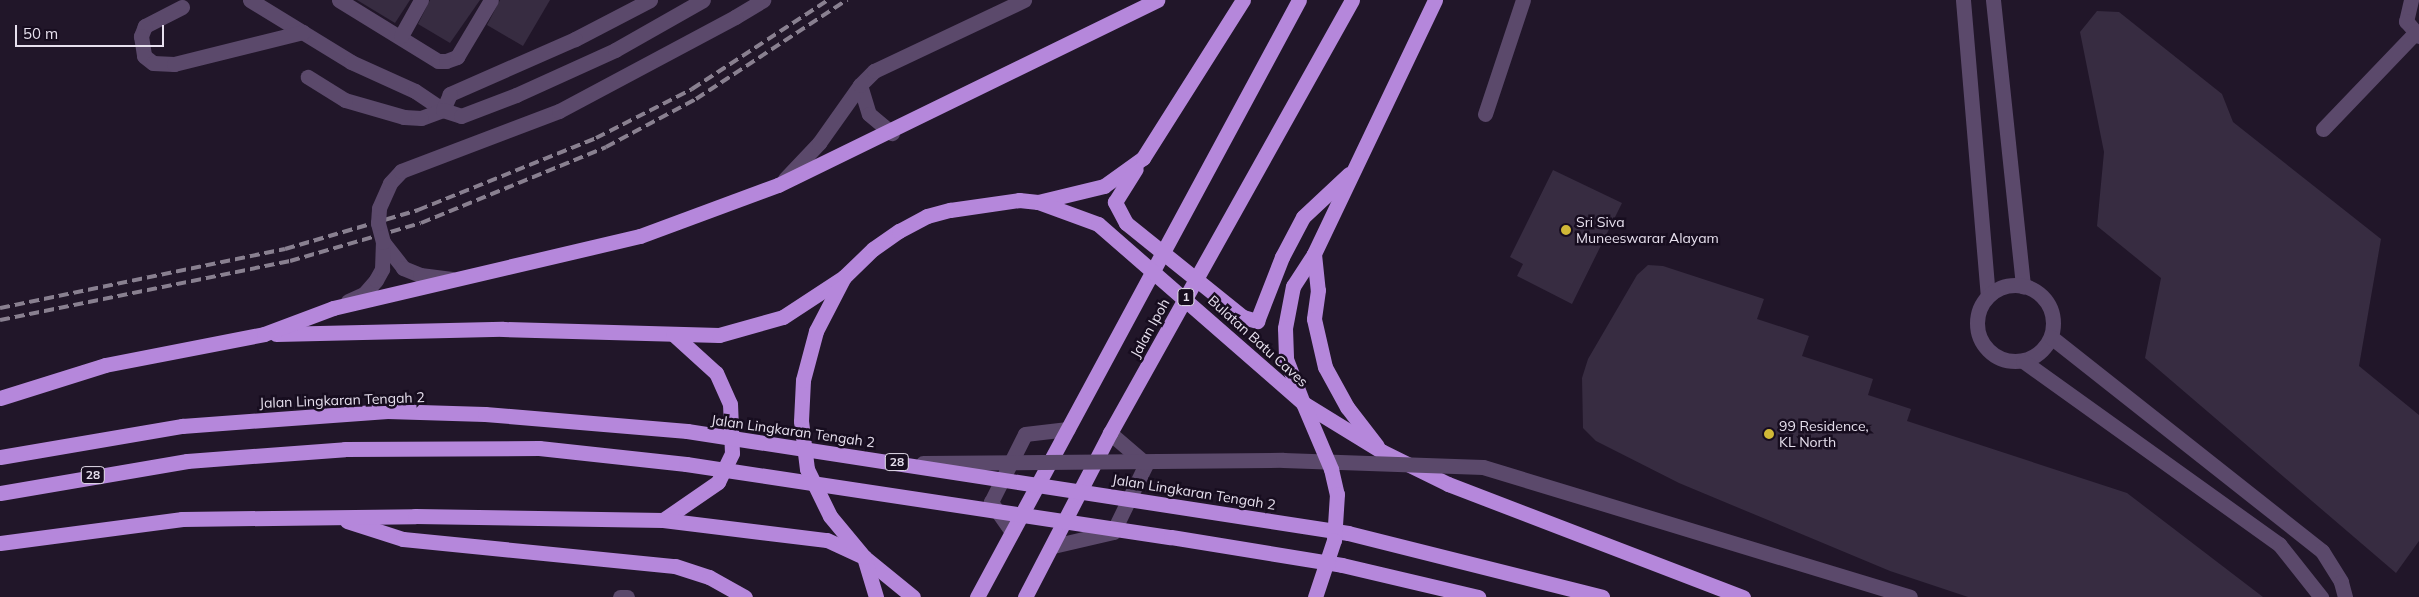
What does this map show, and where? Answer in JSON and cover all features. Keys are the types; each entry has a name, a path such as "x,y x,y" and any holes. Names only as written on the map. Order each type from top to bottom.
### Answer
{"highway":[{"path":"0,398 105,365 264,334 333,308 460,280 640,236 778,186 892,133 1157,0"},
{"path":"1243,0 1115,202 1126,222 1243,317 1257,321 1282,257 1303,217 1356,168"},
{"name":"Jalan Ipoh","path":"977,597 1299,0"},
{"name":"Jalan Ipoh","path":"1025,597 1110,433 1352,0"},
{"path":"1435,0 1314,254 1294,286 1285,328 1286,359 1303,403 1381,451 1448,484 1743,597"},
{"path":"1038,202 1104,186 1143,158"},
{"name":"Bulatan Batu Caves","path":"913,597 864,557 830,516 806,469 801,421 808,355 828,304 844,277 873,249 927,216 1003,201 1038,202 1098,224 1116,237 1303,403 1331,469 1336,494 1334,540 1316,597"},
{"path":"1314,254 1318,290 1314,318 1325,367 1347,407 1381,451"},
{"path":"264,334 503,329 719,335 752,328 783,317 844,277"},
{"path":"664,520 718,482 732,453 730,404 716,373 673,334"},
{"name":"Jalan Lingkaran Tengah 2","path":"0,457 182,426 386,412 485,414 687,431 1348,533 1602,597"},
{"name":"28","path":"0,493 187,461 345,449 549,450 744,472 1171,537 1342,565 1478,597"},
{"path":"0,543 182,519 336,517 664,520 808,535 864,557 876,597"},
{"path":"336,517 403,539 675,566 709,577 745,597"}],"street":[{"path":"250,0 303,32 443,110 460,116 516,95 615,50 703,0"},
{"path":"339,0 438,60 457,57 491,0"},
{"path":"401,36 421,0"},
{"path":"308,77 345,100 404,116 421,118 443,110 450,94 575,39 650,0"},
{"path":"460,280 420,275 403,268 384,242 378,223 379,208 390,183 401,171 560,111 741,9 763,0"},
{"path":"778,186 819,143 860,85 898,58 945,41 1024,0"},
{"path":"1485,114 1523,0"},
{"path":"1963,0 1988,296 1977,317 1981,341 1999,358 2023,361 2279,544 2321,597"},
{"path":"1993,0 2023,286"},
{"path":"2324,129 2417,34 2405,14 2410,0"},
{"path":"182,7 145,26 141,36 144,56 153,63 174,64 303,32"},
{"path":"860,85 869,114 892,133"},
{"path":"333,308 364,294 376,280 382,270 384,242"},
{"path":"1988,296 2010,285 2023,286 2045,300 2051,311 2051,337 2035,356 2023,361"},
{"path":"2051,337 2322,551 2341,582 2345,597"},
{"path":"1012,532 991,502 1025,434 1068,430"},
{"path":"1053,546 1113,532 1146,464 1110,433"},
{"path":"903,463 1283,460 1483,467 1910,597"},
{"path":"620,597 627,597"}],"building":[{"path":"357,0 410,0 395,23"},
{"path":"430,0 480,0 450,43 418,24"},
{"path":"500,0 550,0 523,46 487,25"},
{"path":"2097,11 2119,12 2222,94 2233,122 2381,239 2359,366 2419,415 2419,541 2396,573 2145,358 2161,278 2097,226 2104,152 2080,32"},
{"name":"Sri Siva Muneeswarar Alayam","path":"1553,170 1622,203 1572,304 1517,276 1523,264 1510,257"},
{"name":"99 Residence, KL North","path":"1648,265 1663,266 1764,299 1757,319 1809,336 1802,356 1873,379 1868,395 1911,409 1907,421 2127,493 2263,597 1968,597 1890,571 1679,483 1596,441 1583,428 1582,378 1588,359 1637,275"}],"railway":[{"path":"0,308 285,249 418,210 596,138 692,89 828,0"},
{"path":"0,320 290,261 421,223 606,147 696,99 847,0"}],"place":[{"name":"Sri Siva Muneeswarar Alayam","path":"1566,230"},
{"name":"99 Residence, KL North","path":"1769,434"}]}
